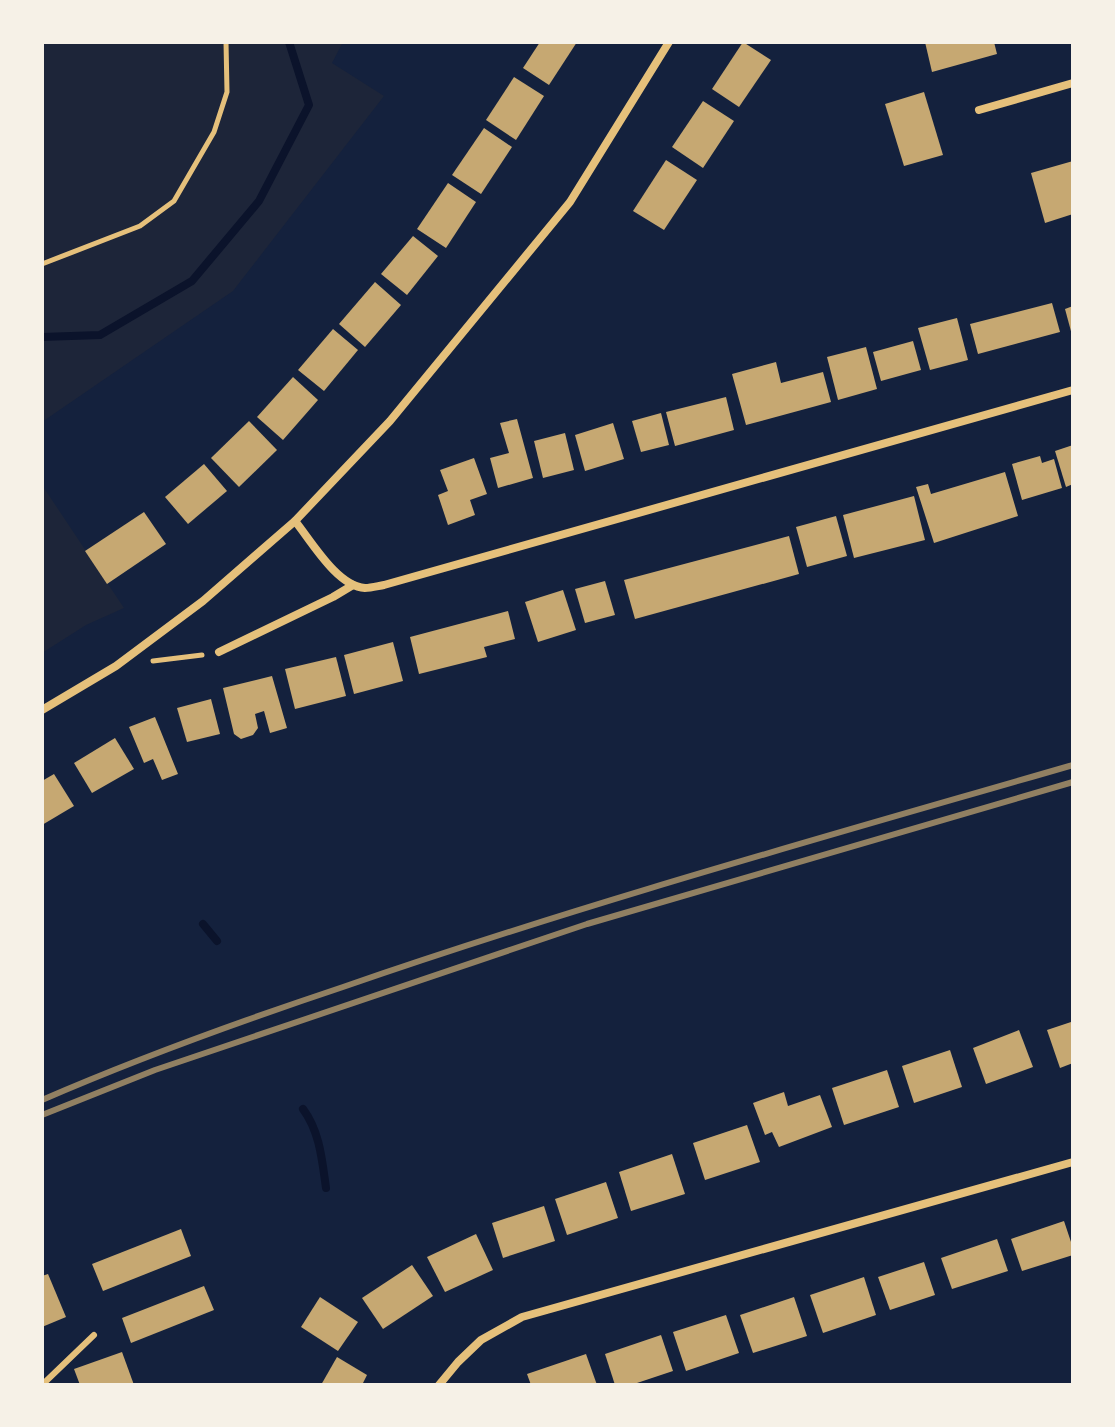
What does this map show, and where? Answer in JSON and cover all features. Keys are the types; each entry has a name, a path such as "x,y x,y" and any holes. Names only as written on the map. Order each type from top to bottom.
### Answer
{"street":[{"path":"42,710 116,666 203,601 295,521 390,421 570,202 669,42"},
{"path":"979,110 1073,83"},
{"path":"295,521 339,577 366,588 384,585 1073,390"},
{"path":"219,652 353,585"},
{"path":"439,1385 481,1340 522,1317 1073,1162"}],"lane":[{"path":"42,1385 94,1335"}],"path":[{"path":"42,264 140,226 174,201 219,119 227,92 226,42"},
{"path":"116,666 219,652"}],"shaded area":[{"path":"42,42 343,42 332,63 384,96 233,291 42,422"},
{"path":"42,485 124,608 86,625 42,653"}],"building":[{"path":"540,42 577,42 549,85 523,68"},
{"path":"743,42 771,60 739,107 712,89"},
{"path":"925,42 994,42 997,54 932,72"},
{"path":"514,77 544,96 516,140 486,120"},
{"path":"924,92 943,155 904,166 885,104"},
{"path":"703,101 734,121 703,168 672,147"},
{"path":"484,128 512,147 481,194 452,175"},
{"path":"666,160 697,180 664,230 633,211"},
{"path":"1073,161 1073,214 1045,223 1031,173"},
{"path":"448,183 476,202 446,248 417,229"},
{"path":"413,236 438,256 407,295 381,274"},
{"path":"375,282 401,305 365,347 339,324"},
{"path":"1052,303 1060,332 978,354 970,324"},
{"path":"1073,306 1073,335 1072,335 1065,309"},
{"path":"957,318 968,360 930,370 918,328"},
{"path":"333,329 358,350 324,391 298,370"},
{"path":"913,341 921,370 881,381 873,352"},
{"path":"866,347 877,389 838,400 827,357"},
{"path":"776,362 781,383 823,372 831,402 746,425 732,374"},
{"path":"293,377 318,400 283,440 257,417"},
{"path":"726,397 734,430 675,446 666,412"},
{"path":"661,413 669,445 641,452 632,421"},
{"path":"517,419 533,478 498,488 490,458 509,453 500,423"},
{"path":"249,421 277,450 239,487 211,458"},
{"path":"613,423 624,459 585,471 575,435"},
{"path":"565,433 574,470 543,478 534,441"},
{"path":"1073,445 1073,484 1066,487 1055,451"},
{"path":"1040,456 1042,463 1054,459 1062,488 1022,500 1012,464"},
{"path":"474,458 487,494 470,500 475,515 448,525 438,495 448,491 440,470"},
{"path":"204,464 227,491 188,524 165,497"},
{"path":"1005,472 1018,516 934,543 916,487 928,484 931,494"},
{"path":"914,496 925,540 854,558 843,515"},
{"path":"144,512 166,544 107,584 85,551"},
{"path":"836,516 847,556 807,567 796,527"},
{"path":"789,536 799,574 635,619 624,580"},
{"path":"605,581 615,615 585,623 575,589"},
{"path":"563,590 576,630 538,642 525,602"},
{"path":"508,611 515,639 484,647 487,657 419,674 410,637"},
{"path":"393,642 403,681 354,694 344,655"},
{"path":"336,657 346,696 295,709 285,669"},
{"path":"272,676 287,728 270,733 264,711 255,714 258,728 253,735 241,739 234,734 223,688"},
{"path":"211,699 220,734 187,742 177,708"},
{"path":"155,717 178,774 162,780 153,759 144,763 129,727"},
{"path":"115,738 134,769 92,793 74,763"},
{"path":"54,774 74,806 42,825 42,781"},
{"path":"1071,1022 1073,1063 1060,1068 1047,1030"},
{"path":"1019,1030 1033,1067 986,1084 973,1048"},
{"path":"950,1050 962,1087 914,1103 902,1066"},
{"path":"887,1070 899,1107 844,1125 832,1088"},
{"path":"784,1092 788,1106 820,1095 832,1127 779,1147 772,1132 765,1135 753,1103"},
{"path":"747,1125 760,1162 705,1180 693,1143"},
{"path":"672,1154 685,1194 631,1211 619,1172"},
{"path":"606,1182 618,1218 567,1235 555,1199"},
{"path":"544,1206 555,1241 503,1258 492,1223"},
{"path":"1064,1221 1073,1255 1022,1271 1011,1239"},
{"path":"181,1229 191,1256 103,1291 92,1264"},
{"path":"476,1234 493,1270 445,1292 427,1257"},
{"path":"997,1239 1008,1271 952,1289 941,1258"},
{"path":"924,1262 935,1295 890,1310 878,1277"},
{"path":"412,1265 433,1296 383,1329 362,1298"},
{"path":"48,1274 66,1317 42,1327 42,1276"},
{"path":"864,1277 876,1315 823,1333 810,1295"},
{"path":"204,1286 214,1310 131,1343 122,1318"},
{"path":"320,1297 358,1322 338,1351 301,1327"},
{"path":"794,1297 807,1336 753,1353 740,1315"},
{"path":"726,1315 739,1353 686,1371 673,1332"},
{"path":"661,1335 673,1371 631,1385 615,1385 605,1354"},
{"path":"122,1352 134,1385 80,1385 74,1369"},
{"path":"586,1354 597,1385 531,1385 527,1374"},
{"path":"337,1357 367,1375 362,1385 321,1385"}],"waterway":[{"path":"42,337 100,335 192,281 259,201 309,105 289,42"},
{"path":"203,924 217,941"},
{"path":"303,1109 317,1137 326,1188"}],"railway":[{"path":"42,1100 191,1040 524,927 1073,765"},
{"path":"42,1115 155,1070 587,924 1073,782"}]}
